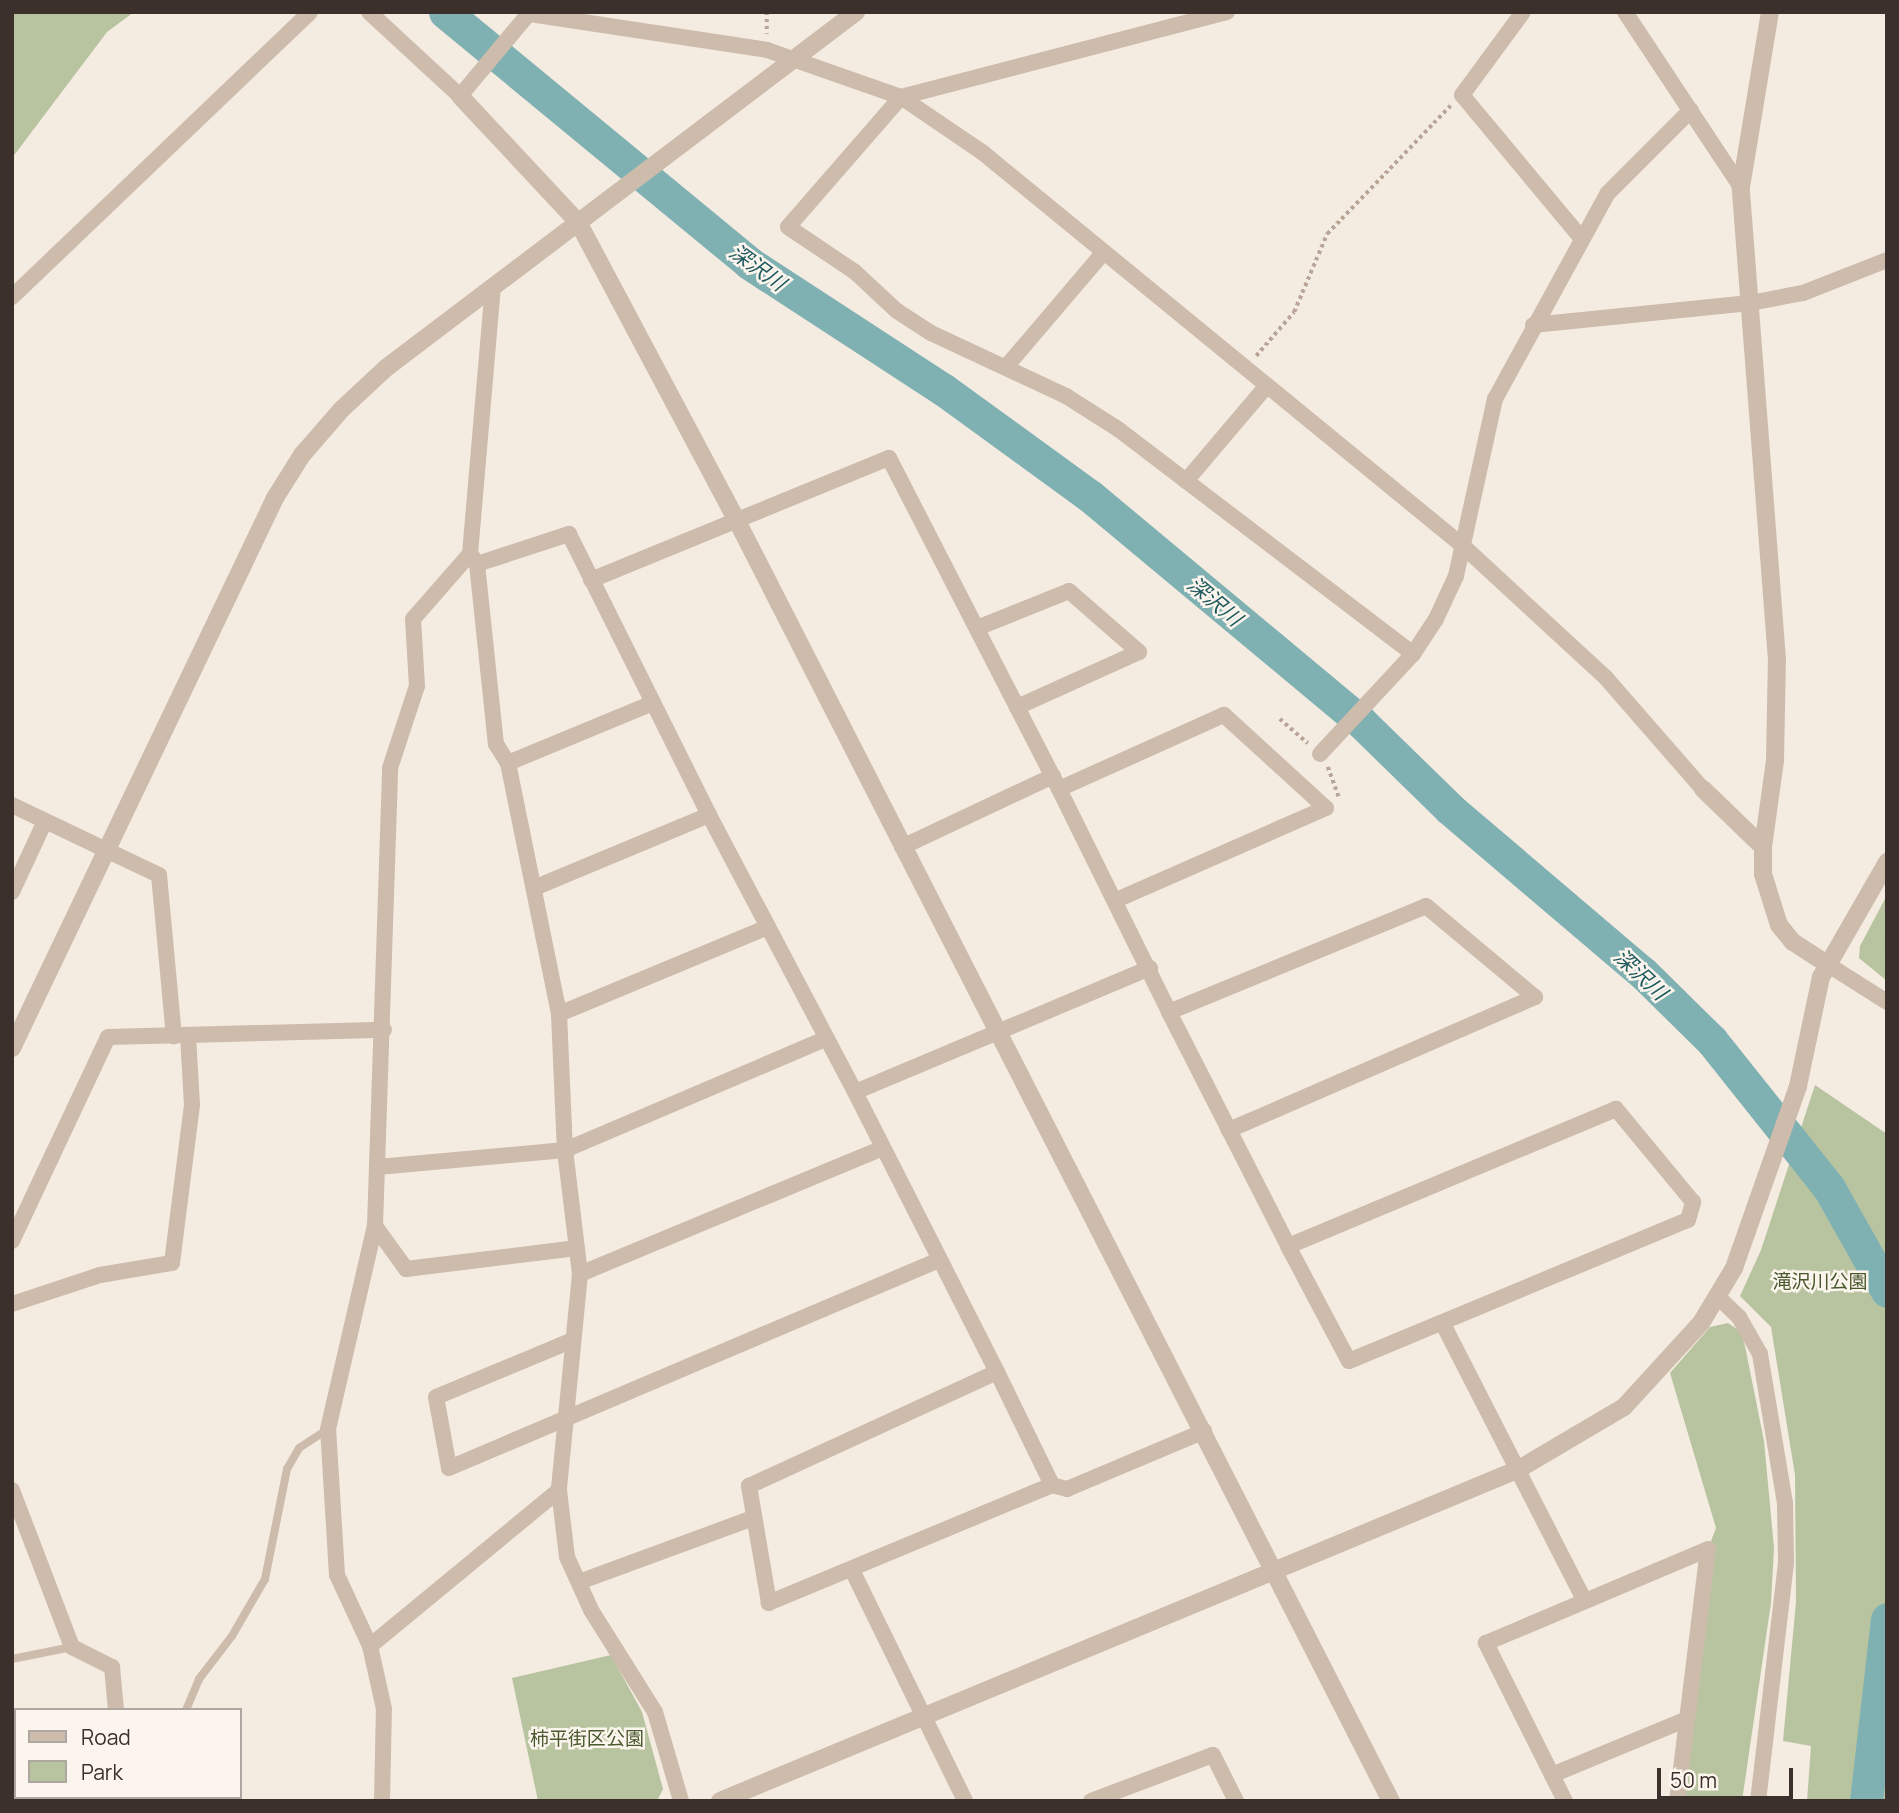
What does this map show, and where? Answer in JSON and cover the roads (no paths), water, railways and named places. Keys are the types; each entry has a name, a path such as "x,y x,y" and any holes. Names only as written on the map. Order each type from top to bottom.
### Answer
{"street":[{"path":"12,297 310,12"},
{"path":"369,12 460,95 578,222 737,519 1391,1801"},
{"path":"12,1048 275,498 302,455 342,409 386,368 856,12"},
{"path":"1227,12 1199,16 901,97 788,227 855,272 897,311 931,333 1006,366 1076,402 1186,481 1413,654"},
{"path":"1523,12 1462,95 1581,238"},
{"path":"1625,12 1741,187"},
{"path":"1770,12 1741,187 1777,660 1775,760 1763,847 1763,874 1779,925 1793,942 1887,1002"},
{"path":"460,95 530,14 767,50 792,61 901,97 982,152 1265,388 1463,546 1606,678 1703,789 1763,847"},
{"path":"1320,754 1413,654 1456,576 1495,399 1581,238 1608,194 1691,110"},
{"path":"1006,366 1103,253"},
{"path":"1533,325 1750,303 1802,293 1887,260"},
{"path":"493,286 474,559 496,744 508,763 559,1014 565,1150 580,1274 559,1490 567,1558 591,1610 655,1713 681,1801"},
{"path":"1186,481 1265,388"},
{"path":"591,580 889,458 1116,900 1169,1012 1288,1246 1349,1361 1688,1220 1693,1202 1616,1109 1288,1246"},
{"path":"382,1801 384,1709 370,1646 337,1575 328,1429 375,1226 384,1030 390,768 417,686 413,619 474,559 569,534 709,815 855,1092 1052,1485"},
{"path":"976,628 1069,591 1139,652 1017,707"},
{"path":"508,763 653,703"},
{"path":"902,847 1224,715 1326,808 1116,900"},
{"path":"12,805 159,875 192,1105 172,1263 100,1275 12,1304"},
{"path":"534,888 709,815"},
{"path":"12,892 45,821"},
{"path":"720,1801 1272,1567 1519,1469 1624,1407 1701,1323 1734,1268 1765,1186 1802,1071 1826,964 1887,862"},
{"path":"1169,1012 1426,906 1535,997 1229,1130"},
{"path":"559,1014 768,927"},
{"path":"855,1092 1150,968"},
{"path":"12,1241 108,1037 384,1030"},
{"path":"378,1167 565,1150 825,1039"},
{"path":"580,1274 882,1148"},
{"path":"375,1226 406,1269 577,1248"},
{"path":"573,1340 436,1396 449,1468 939,1260"},
{"path":"1717,1296 1753,1336 1760,1354 1784,1503 1786,1563 1758,1801"},
{"path":"1443,1324 1586,1601"},
{"path":"997,1372 749,1486 769,1604 1052,1485 1067,1489 1204,1431"},
{"path":"12,1490 72,1647 112,1667 116,1708"},
{"path":"370,1646 559,1490"},
{"path":"579,1582 753,1518"},
{"path":"1564,1801 1486,1643 1708,1549 1676,1801"},
{"path":"852,1570 965,1801"},
{"path":"1552,1775 1687,1718"},
{"path":"1091,1801 1213,1755 1236,1801"}],"lane":[{"path":"187,1708 199,1679 232,1636 265,1579 286,1469 299,1448 328,1429"},
{"path":"12,1659 72,1647"}],"waterway":[{"name":"深沢川","path":"445,12 749,263 944,390 1090,496 1361,722 1450,809 1643,973 1712,1041 1829,1188 1887,1291"},
{"path":"1866,1801 1887,1619"}],"park label":[{"name":"滝沢川公園","path":"1820,1282"},
{"name":"柿平街区公園","path":"587,1739"}]}
